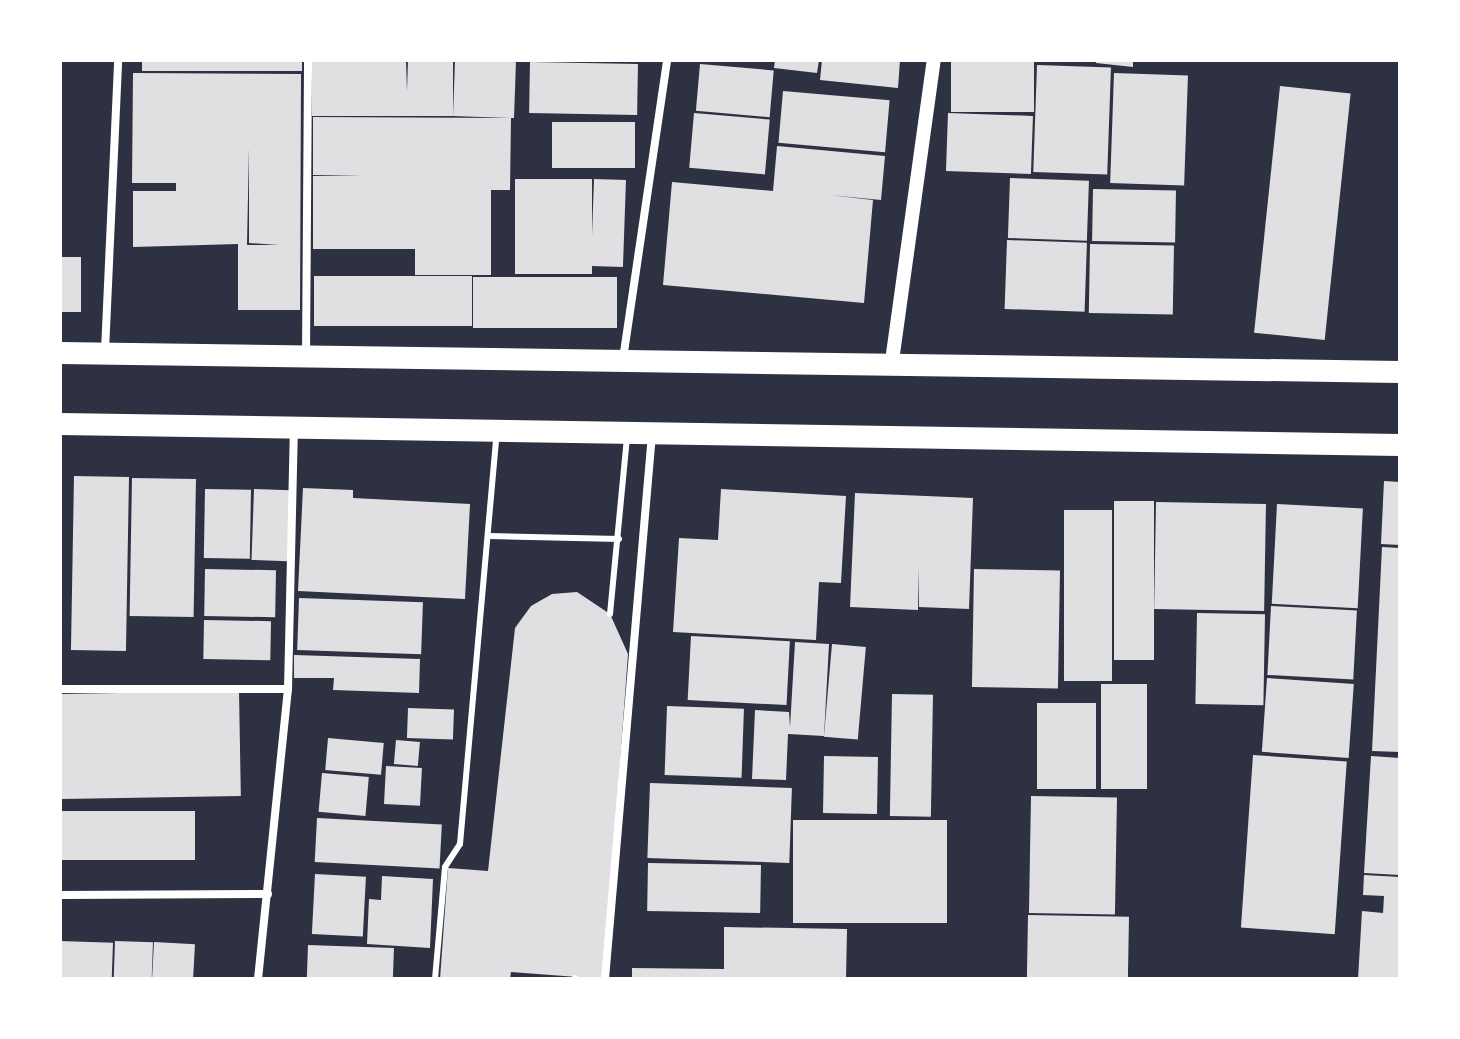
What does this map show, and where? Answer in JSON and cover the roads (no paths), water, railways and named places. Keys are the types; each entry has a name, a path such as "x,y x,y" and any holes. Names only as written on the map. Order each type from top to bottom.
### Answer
{"highway":[{"path":"60,353 892,361 1400,372"},
{"path":"60,424 295,425 1400,445"}],"street":[{"path":"105,354 118,60"},
{"path":"306,356 308,60"},
{"path":"623,359 667,60"},
{"path":"892,361 934,60"},
{"path":"258,979 288,689 295,425"},
{"path":"605,979 652,433"},
{"path":"60,689 288,689"},
{"path":"60,895 268,894"}],"lane":[{"path":"435,979 445,867 460,844 490,536 497,429"},
{"path":"610,614 627,433"},
{"path":"490,536 619,539"}]}
